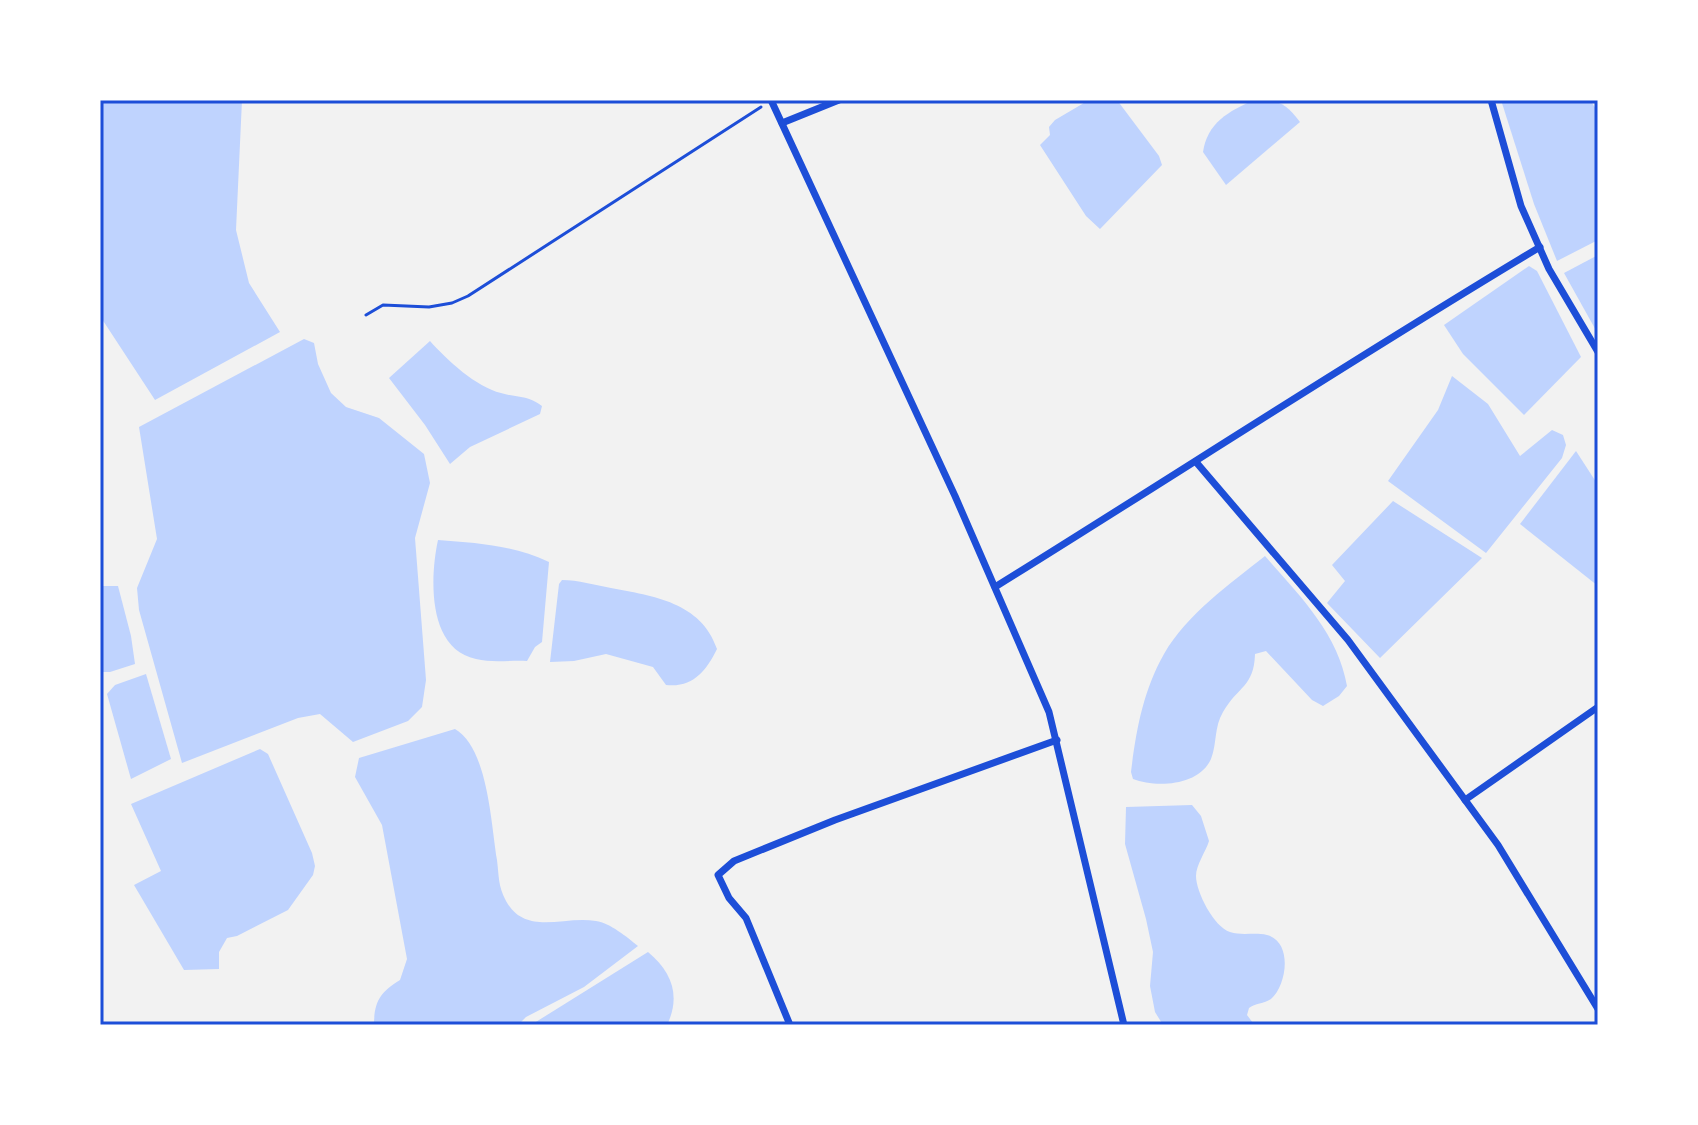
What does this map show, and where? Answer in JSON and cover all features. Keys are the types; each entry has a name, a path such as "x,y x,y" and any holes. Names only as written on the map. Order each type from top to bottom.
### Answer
{"street":[{"path":"771,100 995,587 1049,712 1124,1025"},
{"path":"782,123 839,100"},
{"path":"1491,100 1521,206 1598,352"},
{"path":"995,587 1423,317 1540,247"},
{"path":"1196,462 1348,640 1498,845 1598,1009"},
{"path":"1465,800 1598,707"},
{"path":"790,1025 746,918 722,886 718,875 724,868 734,861 835,820 1057,740"}],"path":[{"path":"366,315 383,305 429,307 468,296 771,100"}],"water":[{"path":"100,100 242,100 236,230 249,283 280,332 155,400 100,316"},
{"path":"1089,100 1117,100 1159,156 1162,165 1100,229 1086,216 1040,145 1050,135 1049,127 1055,120"},
{"path":"1254,100 1280,104 1300,122 1226,185 1203,152 1205,142 1221,119"},
{"path":"1501,100 1590,100 1598,112 1598,240 1557,261 1534,204"},
{"path":"1598,255 1598,334 1564,273"},
{"path":"1529,266 1537,271 1581,357 1524,415 1463,354 1444,325"},
{"path":"304,339 314,343 318,364 331,393 346,407 379,418 424,454 430,483 415,538 426,680 422,707 408,721 353,742 320,714 298,718 182,763 139,610 137,588 157,539 139,427"},
{"path":"430,341 472,379 491,390 537,402 542,406 540,414 470,447 450,464 389,378"},
{"path":"1452,376 1488,404 1520,456 1552,430 1563,435 1566,445 1562,458 1486,553 1388,481 1438,410"},
{"path":"1576,451 1598,485 1598,586 1520,524"},
{"path":"1393,501 1482,558 1380,658 1327,603 1345,581 1332,565"},
{"path":"438,540 508,548 549,562 542,642 527,661 476,659 460,653 448,641 440,627 434,591"},
{"path":"1265,556 1304,600 1326,632 1347,686 1339,696 1323,706 1312,700 1266,651 1255,654 1252,673 1220,718 1213,753 1205,768 1187,780 1165,784 1133,779 1135,741 1142,712 1164,654 1197,613"},
{"path":"562,580 643,594 674,604 700,621 717,649 698,676 675,685 666,685 653,667 606,654 574,661 550,662"},
{"path":"100,586 118,586 135,664 110,672 100,672"},
{"path":"146,674 171,759 131,779 107,694 115,685"},
{"path":"455,729 475,752 481,769 490,808 500,886 514,912 535,922 601,922 638,946 584,987 526,1017 521,1025 374,1025 380,998 400,980 407,959 382,825 355,777 359,758"},
{"path":"260,749 268,754 312,853 315,866 313,875 288,910 227,938 219,952 219,969 184,970 134,885 161,871 131,804"},
{"path":"1192,805 1201,816 1209,841 1196,876 1207,908 1224,929 1235,933 1267,935 1281,946 1284,955 1284,974 1276,993 1268,1001 1249,1008 1247,1015 1253,1023 1261,1025 1163,1025 1155,1012 1150,986 1153,952 1125,844 1126,807"},
{"path":"648,952 663,968 672,985 673,1004 667,1025 531,1025"}]}
